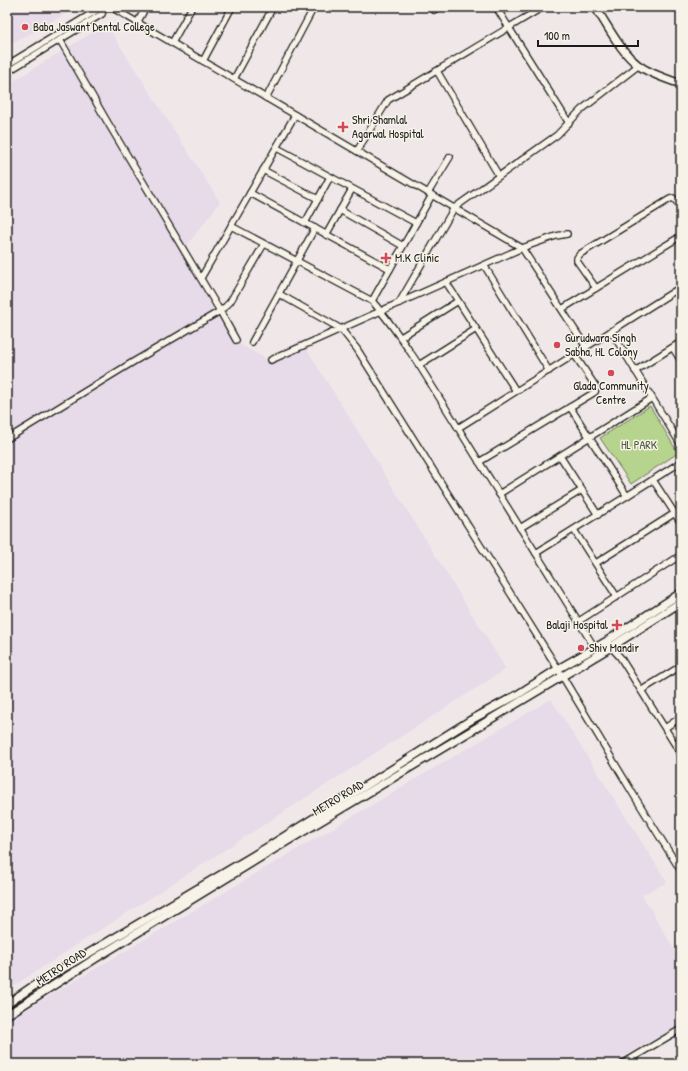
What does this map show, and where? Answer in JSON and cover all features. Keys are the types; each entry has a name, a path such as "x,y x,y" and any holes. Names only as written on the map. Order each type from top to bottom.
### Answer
{"street":[{"path":"111,7 522,248 586,347"},
{"path":"137,22 146,7"},
{"path":"172,43 192,7"},
{"path":"203,61 232,7"},
{"path":"234,79 273,7"},
{"path":"266,98 314,7"},
{"path":"432,7 434,10 438,7"},
{"path":"496,7 569,123"},
{"path":"357,151 388,100 543,7"},
{"path":"595,7 630,58 652,73 681,84"},
{"path":"7,72 102,14 105,8"},
{"path":"7,65 99,9 105,8"},
{"path":"60,40 236,340"},
{"path":"399,303 454,208 557,135 581,110 639,65"},
{"path":"437,71 499,176"},
{"path":"201,278 295,115"},
{"path":"276,148 416,223"},
{"path":"372,301 416,223 450,157"},
{"path":"263,170 318,200"},
{"path":"305,223 330,177"},
{"path":"326,235 352,188"},
{"path":"250,193 390,269"},
{"path":"596,288 577,260 580,254 670,199 673,198 681,209"},
{"path":"340,210 403,246"},
{"path":"231,226 372,301 382,311 419,365 595,648"},
{"path":"252,342 315,228"},
{"path":"271,360 522,248 556,236 567,234"},
{"path":"562,309 681,236"},
{"path":"7,439 220,311 230,302 264,244"},
{"path":"484,265 549,370"},
{"path":"446,282 516,391"},
{"path":"458,428 681,287"},
{"path":"279,294 342,329 357,349 558,669 634,797 681,871"},
{"path":"401,337 458,301"},
{"path":"419,365 476,329"},
{"path":"611,331 681,445"},
{"path":"635,371 681,342"},
{"path":"673,348 681,361"},
{"path":"479,462 595,392 596,389 574,354"},
{"path":"499,494 652,398"},
{"path":"570,407 627,496"},
{"path":"560,456 598,514"},
{"path":"536,553 681,462"},
{"path":"653,480 681,523"},
{"path":"520,528 582,490"},
{"path":"596,563 675,513"},
{"path":"574,530 617,596"},
{"path":"579,621 681,556"},
{"name":"METRO ROAD","path":"7,1015 96,958 269,852 562,676 681,594"},
{"name":"METRO ROAD","path":"7,1004 35,985 266,848 465,724 517,695 595,648 609,644 681,602"},
{"path":"609,644 620,657 642,690 681,754"},
{"path":"642,690 681,666"},
{"path":"665,728 681,718"},
{"path":"622,1064 681,1029"}],"shaded area":[{"name":"Baba Jaswant Dental College","path":"7,7 77,7 7,47"},
{"path":"106,24 220,202 182,252 239,344 268,360 301,340 506,669 7,990 7,85"},
{"path":"551,699 667,882 642,895 681,961 681,1024 611,1064 7,1064 7,1021"}],"green space":[{"name":"HL PARK","path":"650,406 678,453 631,484 600,438"}],"place":[{"name":"Baba Jaswant Dental College","path":"25,27"},
{"name":"Shri Shamlal Agarwal Hospital","path":"343,127"},
{"name":"M.K Clinic","path":"386,258"},
{"name":"Gurudwara Singh Sabha, HL Colony","path":"557,345"},
{"name":"Glada Community Centre","path":"611,373"},
{"name":"Balaji Hospital","path":"617,625"},
{"name":"Shiv Mandir","path":"581,648"}]}
